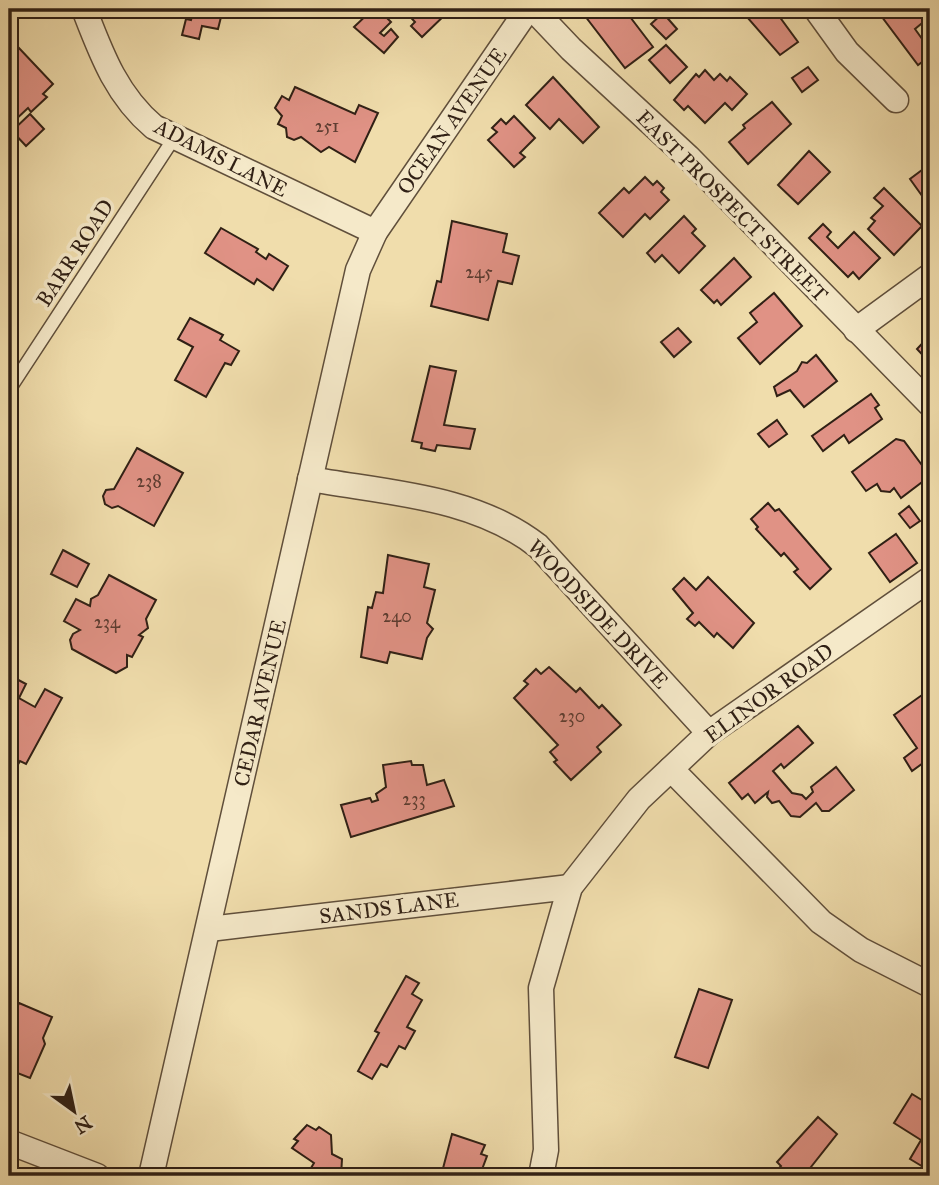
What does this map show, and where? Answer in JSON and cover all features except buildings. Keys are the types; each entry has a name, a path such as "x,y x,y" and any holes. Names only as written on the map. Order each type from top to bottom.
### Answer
{"street":[{"name":"ADAMS LANE","path":"84,9 108,70 126,98 145,120 174,138 375,232"},
{"name":"OCEAN AVENUE","path":"375,232 528,9"},
{"name":"EAST PROSPECT STREET","path":"533,9 571,49 688,157 930,404"},
{"path":"816,9 847,52 896,100"},
{"name":"CEDAR AVENUE","path":"150,1176 209,929 358,270 375,232"},
{"path":"856,330 930,276"},
{"name":"WOODSIDE DRIVE","path":"310,479 460,506 489,515 515,528 538,546 709,733"},
{"name":"ELINOR ROAD","path":"541,1176 546,1150 541,988 570,887 618,824 709,733 930,579"},
{"path":"671,769 821,922 861,950 930,985"},
{"name":"SANDS LANE","path":"209,929 570,887"},
{"path":"9,1142 96,1176"}],"lane":[{"name":"BARR ROAD","path":"9,390 174,138"}]}
